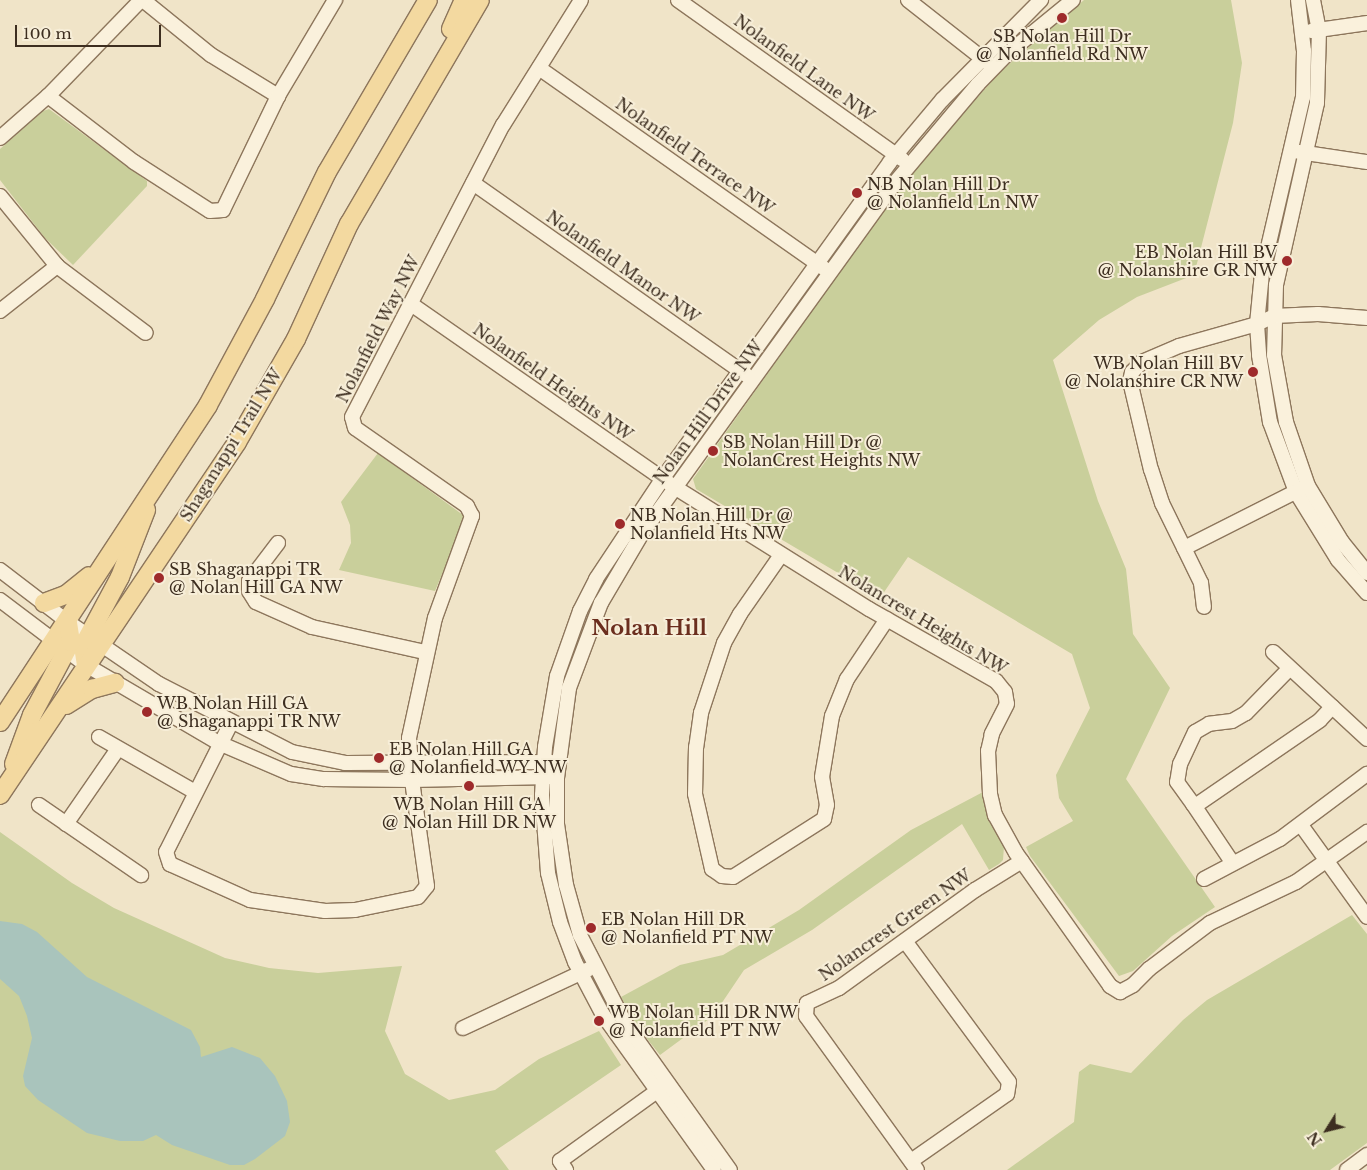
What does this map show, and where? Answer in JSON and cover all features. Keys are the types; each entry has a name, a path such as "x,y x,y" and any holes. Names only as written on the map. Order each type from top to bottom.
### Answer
{"main road":[{"path":"3,791 60,647 68,622 102,564 152,493 237,352 327,172 428,0"},
{"path":"450,47 451,29 464,0"},
{"name":"Shaganappi Trail NW","path":"94,640 237,442 269,389 296,339 349,224 450,47 480,0"},
{"path":"3,791 59,710 86,665 83,646 94,640 136,542 152,493"},
{"path":"44,603 67,594 102,564"},
{"path":"0,722 60,647"},
{"path":"59,710 92,689 116,683"}],"street":[{"path":"0,138 48,96 142,0 211,55 278,96"},
{"path":"48,96 134,162 210,211 223,210 278,96 335,0"},
{"name":"Nolanfield Way NW","path":"231,723 166,852 170,864 250,900 286,907 355,910 418,897 427,886 412,780 409,738 425,652 443,590 471,527 472,516 467,506 355,428 352,417 503,125 581,0"},
{"name":"Nolanfield Lane NW","path":"678,0 909,165"},
{"path":"908,0 983,57 994,68"},
{"name":"Nolan Hill Drive NW","path":"730,1170 603,1015 581,974 560,922 548,873 542,777 557,676 580,612 620,541 663,478 896,155 983,57 1041,0"},
{"name":"Nolan Hill Drive NW","path":"714,1170 662,1087 594,967 576,919 562,861 557,778 569,688 591,626 615,576 753,380 909,165 994,68 1073,0"},
{"path":"1298,0 1303,33 1303,97 1262,273 1270,422 1338,560 1365,581"},
{"path":"1302,489 1265,320 1307,153 1320,76 1319,30 1313,0"},
{"path":"1303,33 1367,24"},
{"name":"Nolanfield Terrace NW","path":"539,68 830,273"},
{"path":"1291,150 1367,162"},
{"name":"Nolanfield Manor NW","path":"473,183 753,380"},
{"path":"0,196 58,266 146,333"},
{"path":"0,311 58,266"},
{"name":"Nolanfield Heights NW","path":"411,304 676,488"},
{"path":"1204,607 1201,583 1162,503 1151,470 1130,381 1132,372 1142,362 1179,346 1265,320 1344,314 1367,318"},
{"name":"Nolancrest Heights NW","path":"676,488 887,619 996,681 1006,692 1007,704 992,734 988,751 987,772 995,815 1022,861 1110,986 1120,992 1133,985 1148,969 1210,923 1267,897 1328,862 1367,832"},
{"path":"1184,548 1302,489"},
{"path":"278,542 250,581 249,592 256,602 312,627 425,652"},
{"path":"781,554 740,614 724,643 700,713 696,747 695,794 712,869 722,876 733,877 824,819 827,805 822,776 832,716 847,679 887,619"},
{"path":"0,570 68,622 159,684 231,723 292,752 313,758 345,763 559,762"},
{"path":"0,600 60,647 116,683 220,743 291,774 324,779 557,778"},
{"path":"1273,652 1289,669 1367,739"},
{"path":"1232,862 1177,782 1180,764 1195,732 1209,724 1232,721 1246,713 1289,669"},
{"path":"1193,804 1198,804 1320,720 1332,707"},
{"path":"99,737 117,750 196,792"},
{"path":"66,824 117,750"},
{"path":"1204,879 1232,862 1280,839 1367,774"},
{"path":"38,805 141,875"},
{"path":"1301,825 1367,917"},
{"name":"Nolancrest Green NW","path":"914,1166 806,1016 807,1003 839,988 975,890 1022,861"},
{"path":"905,941 1009,1082 1007,1094 914,1166"},
{"path":"463,1028 594,967"},
{"path":"566,1170 560,1161 662,1087"},
{"path":"1347,1170 1367,1155"}],"green space":[{"path":"1084,0 1231,0 1242,63 1233,123 1194,275 1137,297 1099,320 1053,360 1098,501 1126,569 1133,634 1170,688 1126,779 1215,907 1172,936 1133,971 1119,976 1030,856 1026,847 1073,821 1059,798 1056,775 1090,708 1072,654 908,557 878,601 872,593 696,489 693,479 908,175 1001,71"},
{"path":"49,109 147,181 147,186 73,265 45,238 0,180 0,149 43,111"},
{"path":"378,453 463,515 464,522 435,591 339,570 351,543 350,525 341,502"},
{"path":"983,792 991,822 1004,846 1003,860 999,864 989,870 962,824 812,930 744,970 713,1016 660,1055 636,1025 621,997 680,965 723,955 799,910 911,830"},
{"path":"0,832 72,883 114,908 225,958 269,968 318,973 402,966 385,1031 405,1074 449,1100 495,1090 539,1059 599,1031 621,1065 495,1151 509,1170 0,1170"},
{"path":"1352,915 1367,934 1367,1143 1330,1170 1007,1170 1074,1122 1079,1072 1090,1064 1131,1073 1183,1020 1207,1000"}],"water":[{"path":"0,921 22,924 37,932 87,977 191,1030 200,1047 201,1057 232,1047 260,1058 275,1076 287,1101 290,1122 285,1136 244,1165 230,1165 172,1145 156,1135 143,1141 120,1141 87,1133 38,1100 25,1086 23,1076 32,1038 27,1016 19,996 0,979"}],"place":[{"name":"SB Nolan Hill Dr @ Nolanfield Rd NW","path":"1062,18"},
{"name":"NB Nolan Hill Dr @ Nolanfield Ln NW","path":"857,193"},
{"name":"EB Nolan Hill BV @ Nolanshire GR NW","path":"1287,261"},
{"name":"WB Nolan Hill BV @ Nolanshire CR NW","path":"1253,372"},
{"name":"SB Nolan Hill Dr @ NolanCrest Heights NW","path":"713,451"},
{"name":"NB Nolan Hill Dr @ Nolanfield Hts NW","path":"620,524"},
{"name":"SB Shaganappi TR @ Nolan Hill GA NW","path":"159,578"},
{"name":"WB Nolan Hill GA @ Shaganappi TR NW","path":"147,712"},
{"name":"EB Nolan Hill GA @ Nolanfield WY NW","path":"379,758"},
{"name":"WB Nolan Hill GA @ Nolan Hill DR NW","path":"469,786"},
{"name":"EB Nolan Hill DR @ Nolanfield PT NW","path":"591,928"},
{"name":"WB Nolan Hill DR NW @ Nolanfield PT NW","path":"599,1021"}],"district":[{"name":"Nolan Hill","path":"649,628"}]}
